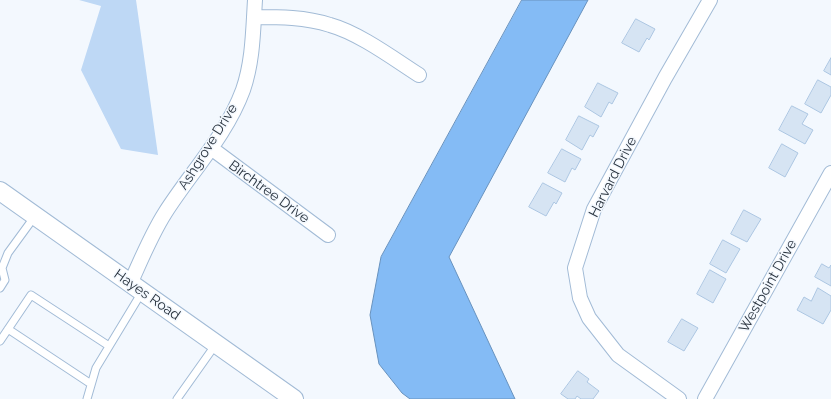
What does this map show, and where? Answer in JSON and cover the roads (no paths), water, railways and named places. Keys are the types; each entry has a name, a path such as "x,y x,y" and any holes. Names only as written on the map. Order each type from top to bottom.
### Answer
{"street":[{"name":"Ashgrove Drive","path":"136,288 147,245 165,213 211,148 232,113 243,90 252,54 255,0"},
{"name":"Harvard Drive","path":"679,399 618,355 590,318 580,298 575,268 594,209 665,78 710,0"},
{"path":"254,18 297,18 331,25 359,38 419,75"},
{"name":"Birchtree Drive","path":"211,148 328,235"},
{"name":"Westpoint Drive","path":"705,399 831,173"},
{"name":"Hayes Road","path":"0,191 294,399"}],"lane":[{"path":"0,288 5,280 1,268 8,254 35,216"},
{"path":"87,399 96,368 109,346 136,288"},
{"path":"0,341 31,295 109,346"},
{"path":"8,329 91,384"},
{"path":"176,399 216,344"}],"water":[{"path":"522,0 588,0 449,257 515,399 410,399 402,393 379,364 370,315 381,257"}]}
